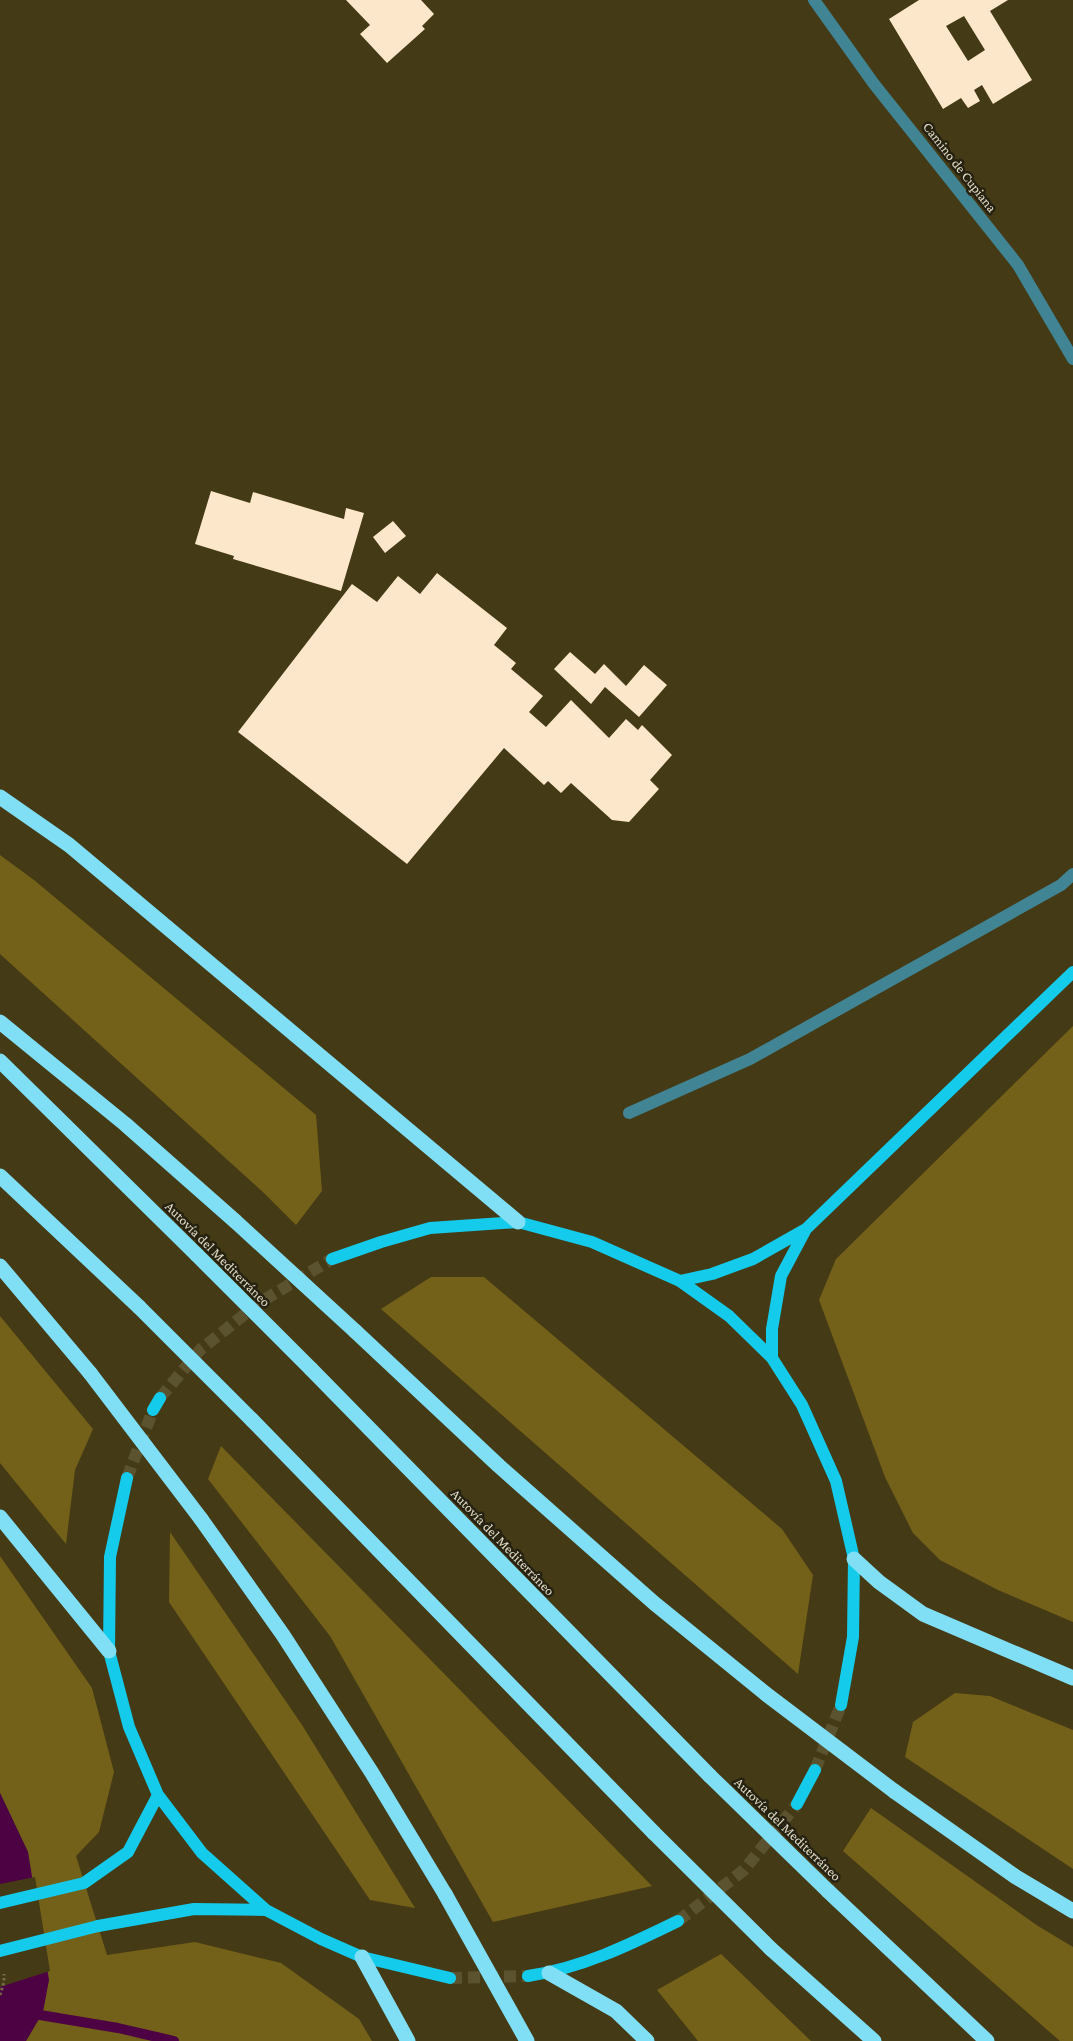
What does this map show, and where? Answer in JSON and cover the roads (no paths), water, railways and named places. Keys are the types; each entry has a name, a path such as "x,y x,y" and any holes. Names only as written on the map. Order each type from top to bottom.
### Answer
{"highway":[{"path":"0,797 69,845 518,1222"},
{"path":"0,1022 125,1124 235,1221 499,1466 625,1577 766,1694 894,1791 1016,1876 1073,1911"},
{"name":"Autovía del Mediterráneo","path":"0,1062 311,1369 710,1776 986,2041"},
{"path":"0,1176 139,1307 252,1420 654,1833 771,1949 874,2041"},
{"path":"0,1266 90,1373 201,1520 288,1644 372,1773 445,1894 527,2041"},
{"path":"0,1517 109,1651"},
{"path":"854,1559 879,1582 923,1614 1073,1678"},
{"path":"362,1957 408,2041"},
{"path":"549,1973 616,2011 647,2041"}],"main road":[{"path":"680,1281 712,1274 753,1260 806,1229 1073,972"},
{"path":"332,1259 430,1228 518,1222 592,1242 680,1281 729,1316 772,1358 802,1405 836,1481 854,1559 853,1637 841,1705"},
{"path":"772,1358 772,1329 781,1276 806,1229"},
{"path":"153,1410 160,1398"},
{"path":"127,1478 110,1557 109,1651 129,1727 158,1794 202,1853 266,1910 321,1939 362,1957 450,1978"},
{"path":"798,1804 815,1770"},
{"path":"0,1902 84,1883 128,1852 158,1794"},
{"path":"0,1951 98,1926 194,1908 266,1910"},
{"path":"528,1976 549,1973 611,1954 678,1921"}],"street":[{"name":"Camino de Cupiana","path":"814,0 874,84 1018,265 1073,359"},
{"path":"629,1113 750,1059 1061,885 1073,874"}],"waterway":[{"path":"28,2013 118,2028 174,2041"}],"tunnel":[{"path":"160,1398 200,1350 259,1303 332,1259"},
{"path":"127,1478 153,1410"},
{"path":"815,1770 841,1705"},
{"path":"678,1921 744,1870 797,1804"},
{"path":"450,1978 528,1976"}]}
